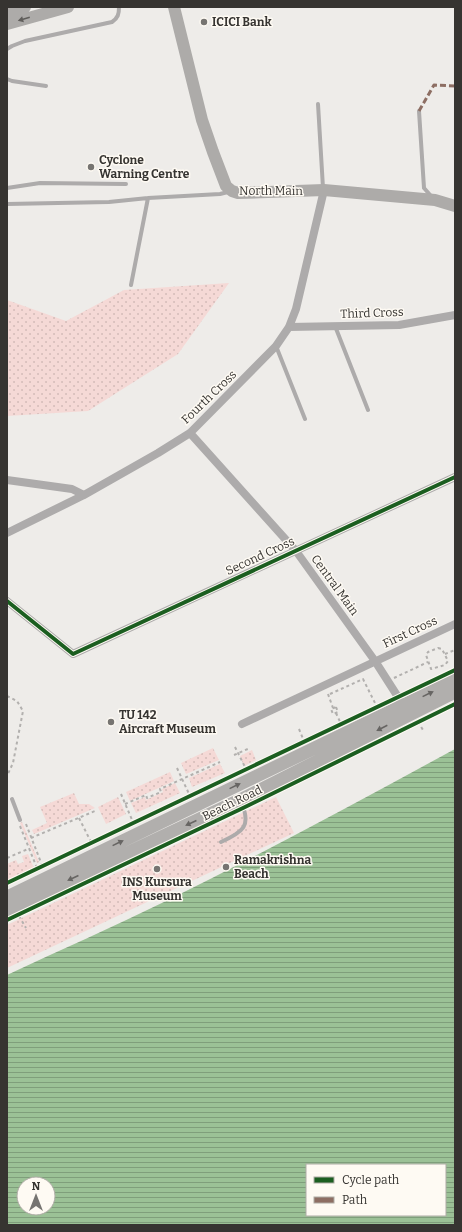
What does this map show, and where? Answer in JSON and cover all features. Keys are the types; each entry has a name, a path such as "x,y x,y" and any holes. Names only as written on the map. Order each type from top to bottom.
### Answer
{"main road":[{"name":"Beach Road","path":"7,897 410,714 455,680"},
{"name":"Beach Road","path":"13,914 455,692"}],"street":[{"path":"7,12 25,7"},
{"path":"7,24 68,7"},
{"name":"North Main","path":"174,7 202,120 226,186 232,191 238,193 324,190 435,200 455,206"},
{"name":"Fourth Cross","path":"7,533 84,494 158,453 190,433 276,346 289,327 296,309 324,190"},
{"name":"Third Cross","path":"289,327 399,326 455,315"},
{"name":"Central Main","path":"190,433 296,551 375,661 410,714"},
{"name":"Second Cross","path":"7,601 73,654 455,477"},
{"path":"7,480 72,489 84,494"},
{"name":"First Cross","path":"242,724 455,624"}],"lane":[{"path":"7,49 25,41 112,22 119,14 119,7"},
{"path":"7,79 46,86"},
{"path":"318,104 324,190"},
{"path":"420,111 424,188 435,200"},
{"path":"7,188 40,183 126,184"},
{"path":"7,204 109,202 220,194 232,191"},
{"path":"131,285 148,198"},
{"path":"335,326 368,410"},
{"path":"276,346 305,418"},
{"path":"12,799 20,820"},
{"path":"221,842 234,836 244,828 246,820 245,812 240,800"}],"path":[{"path":"438,648 442,648 448,662 445,665 431,669 428,662 426,655 428,652 438,648"},
{"path":"445,654 455,650"},
{"path":"388,682 428,662"},
{"path":"323,697 363,679 377,707"},
{"path":"328,694 334,708 336,707 338,712 336,713 341,724"},
{"path":"7,696 17,701 23,711 13,763 7,776"},
{"path":"371,709 377,707 410,714 423,730"},
{"path":"336,726 347,721"},
{"path":"299,729 304,741"},
{"path":"298,744 311,738"},
{"path":"235,747 246,769"},
{"path":"234,755 250,748"},
{"path":"125,804 146,795 147,798 161,792 160,789 220,762"},
{"path":"239,772 252,766"},
{"path":"177,768 190,796"},
{"path":"184,799 197,792"},
{"path":"121,794 133,822"},
{"path":"32,838 95,811"},
{"path":"79,818 90,842"},
{"path":"20,820 32,838 42,865"},
{"path":"20,820 28,849 37,868"},
{"path":"126,826 139,820"},
{"path":"84,846 98,839"},
{"path":"7,858 28,849"},
{"path":"31,871 49,862"},
{"path":"26,911 13,914 26,928"}],"shaded area":[{"path":"229,283 178,354 88,411 7,416 7,300 66,321 124,290"},
{"path":"213,748 219,760 186,774 181,763"},
{"path":"455,749 455,1225 7,1225 7,975 166,901 239,864"},
{"path":"252,750 256,760 244,766 240,756"},
{"path":"220,764 225,773 192,787 189,778"},
{"path":"170,772 174,781 130,801 126,792"},
{"path":"175,783 180,793 136,813 131,803 145,797 146,800 163,792 162,789"},
{"path":"74,793 79,804 89,804 95,808 34,834 32,830 47,823 40,807"},
{"path":"118,797 126,814 106,824 98,807"},
{"path":"276,797 294,833 7,968 7,925"},
{"path":"22,822 39,862 37,863 20,823"},
{"path":"28,854 34,868 7,880 7,864 16,860 18,864 24,862 22,856"}],"marked path":[{"path":"419,111 434,85 455,86"}],"cycle path":[{"path":"7,601 73,654 455,477"},
{"path":"7,883 455,670"},
{"path":"7,920 243,808 455,704"}],"place":[{"name":"ICICI Bank","path":"204,22"},
{"name":"Cyclone Warning Centre","path":"91,167"},
{"name":"TU 142 Aircraft Museum","path":"111,722"},
{"name":"Ramakrishna Beach","path":"226,867"},
{"name":"INS Kursura Museum","path":"157,869"}]}
